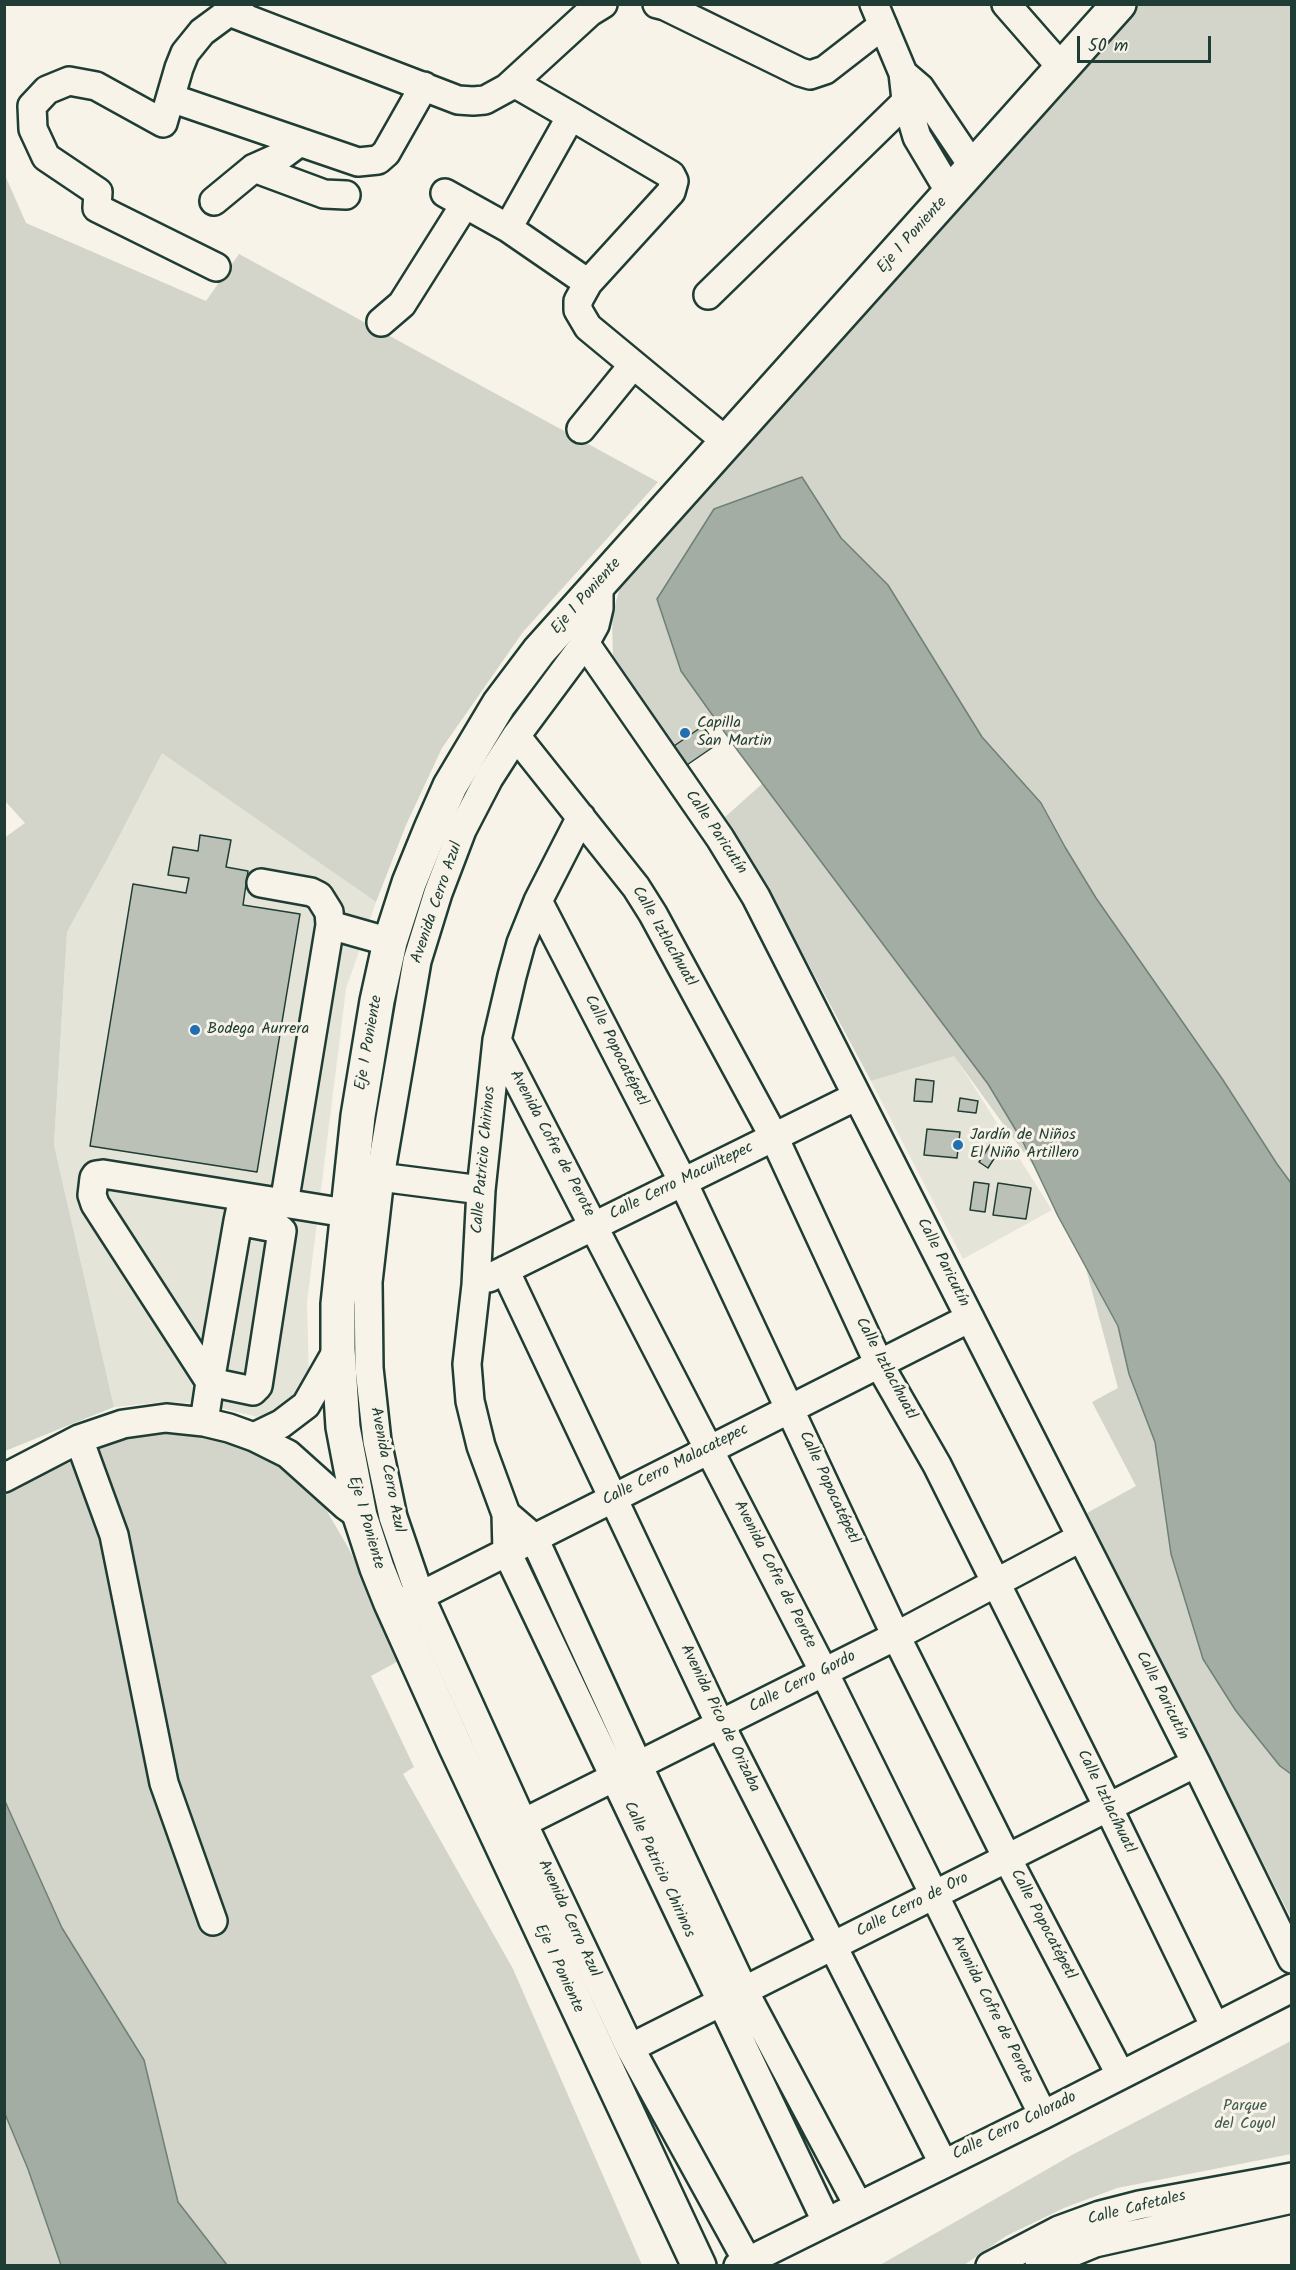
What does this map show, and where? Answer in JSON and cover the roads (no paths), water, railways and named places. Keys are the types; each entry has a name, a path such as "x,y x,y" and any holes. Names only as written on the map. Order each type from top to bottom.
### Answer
{"main road":[{"name":"Eje 1 Poniente","path":"699,2265 564,1982 397,1603 377,1568 360,1516 343,1427 338,1349 338,1304 357,1116 376,1001 390,942 409,883 450,786 499,704 539,651 1119,4"}],"street":[{"path":"216,267 97,208 98,192 46,157 33,129 32,106 47,90 69,81 96,86 163,123 185,53 202,32 234,8 458,100 485,100 499,94 514,83 590,12 603,4"},
{"path":"1006,4 1062,68"},
{"path":"662,5 810,75 825,70 878,15 910,87 917,137 942,179 963,180"},
{"path":"514,83 671,175 674,181 671,192 588,283 578,301 578,310 588,327 727,442"},
{"path":"171,98 358,162 378,160 386,153 424,86"},
{"path":"708,295 910,87"},
{"path":"508,228 571,116"},
{"path":"214,201 254,168 281,156 300,142"},
{"path":"254,168 324,194 346,195"},
{"path":"381,322 402,303 455,199 508,228 588,283"},
{"path":"581,429 633,365"},
{"path":"585,643 597,616 599,584"},
{"name":"Avenida Cerro Azul","path":"585,643 516,736 489,778 462,830 438,893 417,962 380,1177 368,1282 369,1368 377,1441 393,1516 397,1603 523,1823 630,2048 745,2264"},
{"name":"Calle Paricutín","path":"585,643 738,866 756,897 1196,1763 1292,1959"},
{"name":"Calle Iztlacíhuatl","path":"516,736 636,887 653,914 774,1137 879,1364 937,1466 1108,1807 1215,2027"},
{"name":"Calle Patricio Chirinos","path":"580,817 538,902 521,943 497,1040 481,1190 476,1285 467,1364 470,1401 481,1446 506,1514 507,1552 670,1897 858,2205"},
{"path":"261,883 311,892 319,896 329,912 330,925 284,1204"},
{"name":"Calle Popocatépetl","path":"538,902 683,1182 896,1636 1007,1858 1119,2074"},
{"path":"330,925 390,942"},
{"name":"Avenida Cofre de Perote","path":"497,1040 824,1672 1043,2115"},
{"name":"Calle Cerro Macuiltepec","path":"476,1285 856,1096"},
{"path":"104,1173 241,1209 282,1232 258,1386 256,1389 249,1390 210,1382 95,1204 92,1195 94,1178 104,1173"},
{"path":"380,1177 481,1190"},
{"path":"241,1209 284,1204 346,1213"},
{"path":"204,1422 241,1209"},
{"name":"Avenida Pico de Orizaba","path":"505,1270 720,1724 943,2163"},
{"name":"Calle Cerro Malacatepec","path":"397,1603 507,1552 970,1318"},
{"path":"254,1437 288,1419 306,1405 338,1349"},
{"path":"4,1478 79,1439 123,1424 166,1418 204,1422 254,1437 288,1454 360,1516"},
{"path":"79,1439 114,1534 164,1783 213,1921"},
{"name":"Calle Patricio Chirinos","path":"506,1514 534,1538 694,1885 732,1997 826,2222"},
{"name":"Calle Cerro Gordo","path":"523,1823 896,1636 1080,1538"},
{"name":"Calle Cerro de Oro","path":"630,2048 1196,1763"},
{"path":"670,1897 694,1885"},
{"name":"Calle Cerro Colorado","path":"745,2264 1292,1988"},
{"name":"Calle Cafetales","path":"990,2265 1059,2230 1101,2215 1139,2205 1292,2177"},
{"name":"Calle Cafetales","path":"1039,2265 1095,2243 1292,2199"}],"place":[{"name":"Capilla San Martin","path":"685,733"},
{"name":"Bodega Aurrera","path":"195,1030"},
{"name":"Jardín de Niños El Niño Artillero","path":"958,1145"}],"park label":[{"name":"Parque del Coyol","path":"1245,2116"}]}
